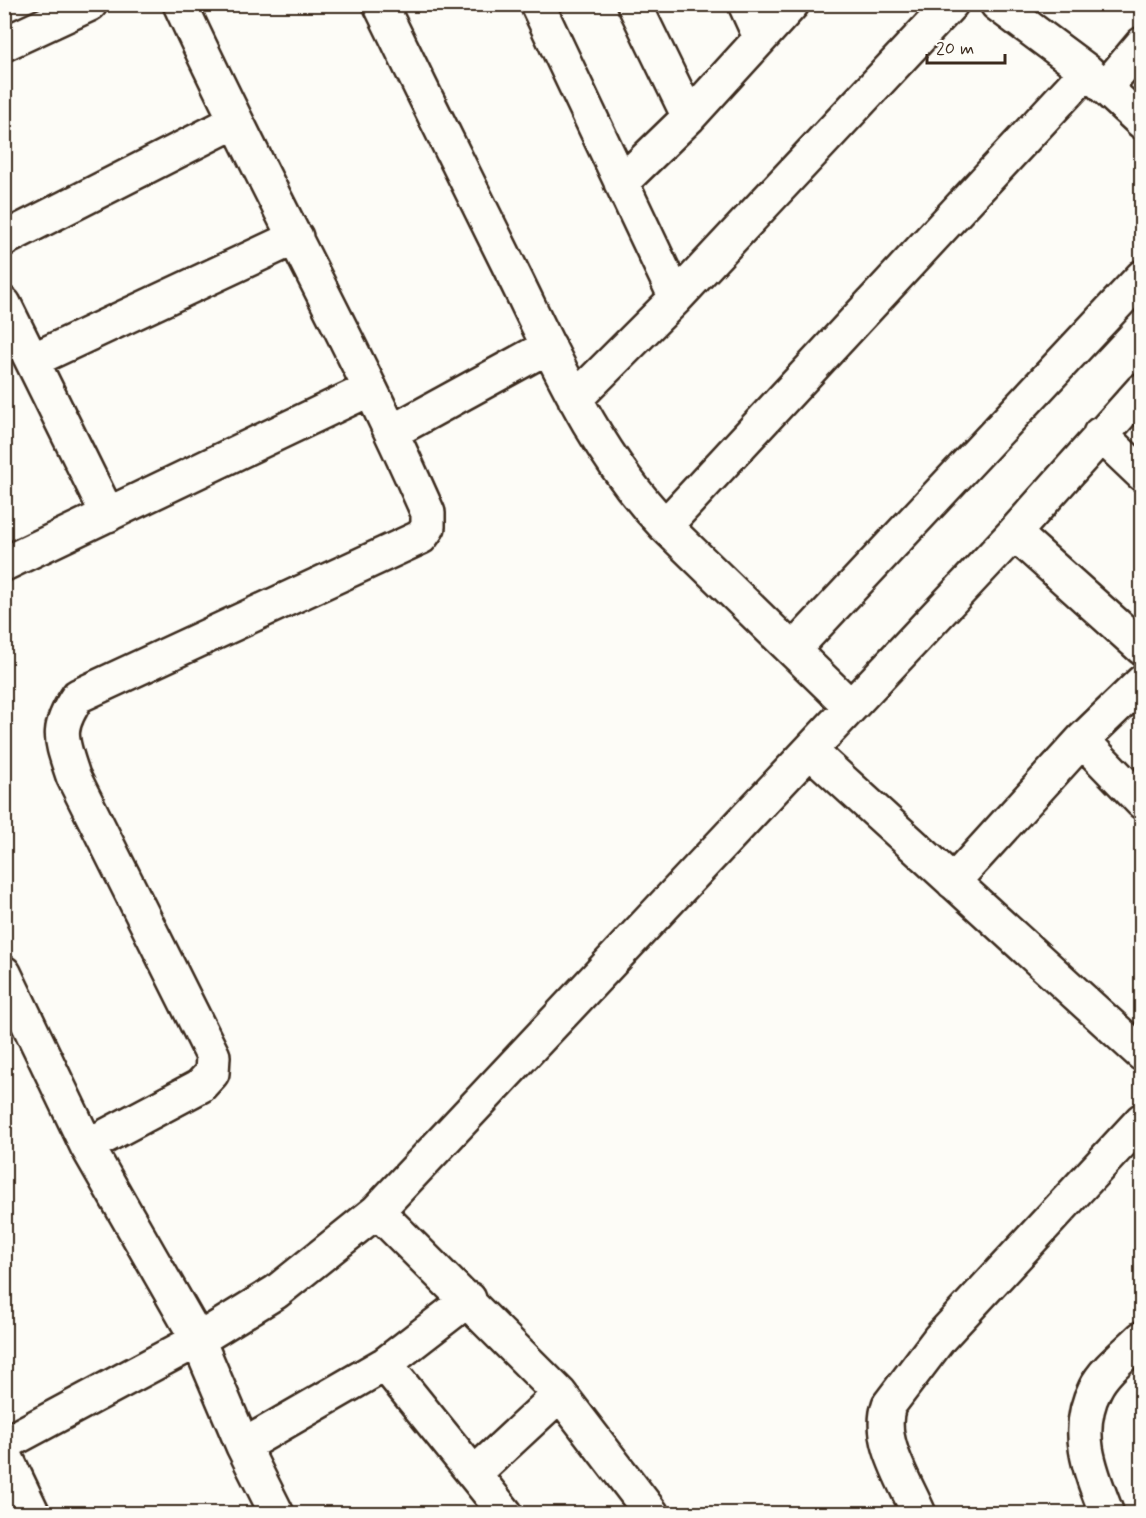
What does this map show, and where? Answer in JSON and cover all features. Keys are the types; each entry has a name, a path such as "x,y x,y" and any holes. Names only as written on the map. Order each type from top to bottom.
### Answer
{"street":[{"path":"4,44 90,4"},
{"path":"87,1146 200,1086 212,1073 213,1056 73,776 62,741 63,718 78,696 421,537 428,527 428,513 392,432 296,237 234,122 180,4"},
{"path":"380,4 575,399 615,468 638,498 665,526 850,706"},
{"path":"537,4 676,298"},
{"path":"634,4 689,117"},
{"path":"746,4 760,37"},
{"path":"621,183 689,117 792,4"},
{"path":"575,399 676,298 951,4"},
{"path":"997,4 1096,80 1142,122"},
{"path":"665,526 1096,80 1142,44"},
{"path":"4,239 234,122"},
{"path":"33,360 296,237"},
{"path":"793,650 1142,277"},
{"path":"4,303 108,515"},
{"path":"392,432 549,345"},
{"path":"4,564 370,389"},
{"path":"4,1444 198,1340 276,1292 377,1210 810,751 1014,532 1142,390"},
{"path":"1100,434 1142,474"},
{"path":"1014,532 1142,648"},
{"path":"953,882 1082,740 1142,682"},
{"path":"1082,740 1142,801"},
{"path":"810,751 1142,1054"},
{"path":"4,973 87,1146 198,1340 243,1446 277,1514"},
{"path":"919,1514 888,1441 885,1417 889,1405 939,1339 1142,1120"},
{"path":"377,1210 469,1299 560,1394 640,1510"},
{"path":"243,1446 385,1364 469,1299"},
{"path":"1107,1514 1086,1460 1084,1426 1095,1389 1142,1338"},
{"path":"385,1364 506,1514"},
{"path":"474,1474 560,1394"},
{"path":"4,1453 33,1514"}]}
